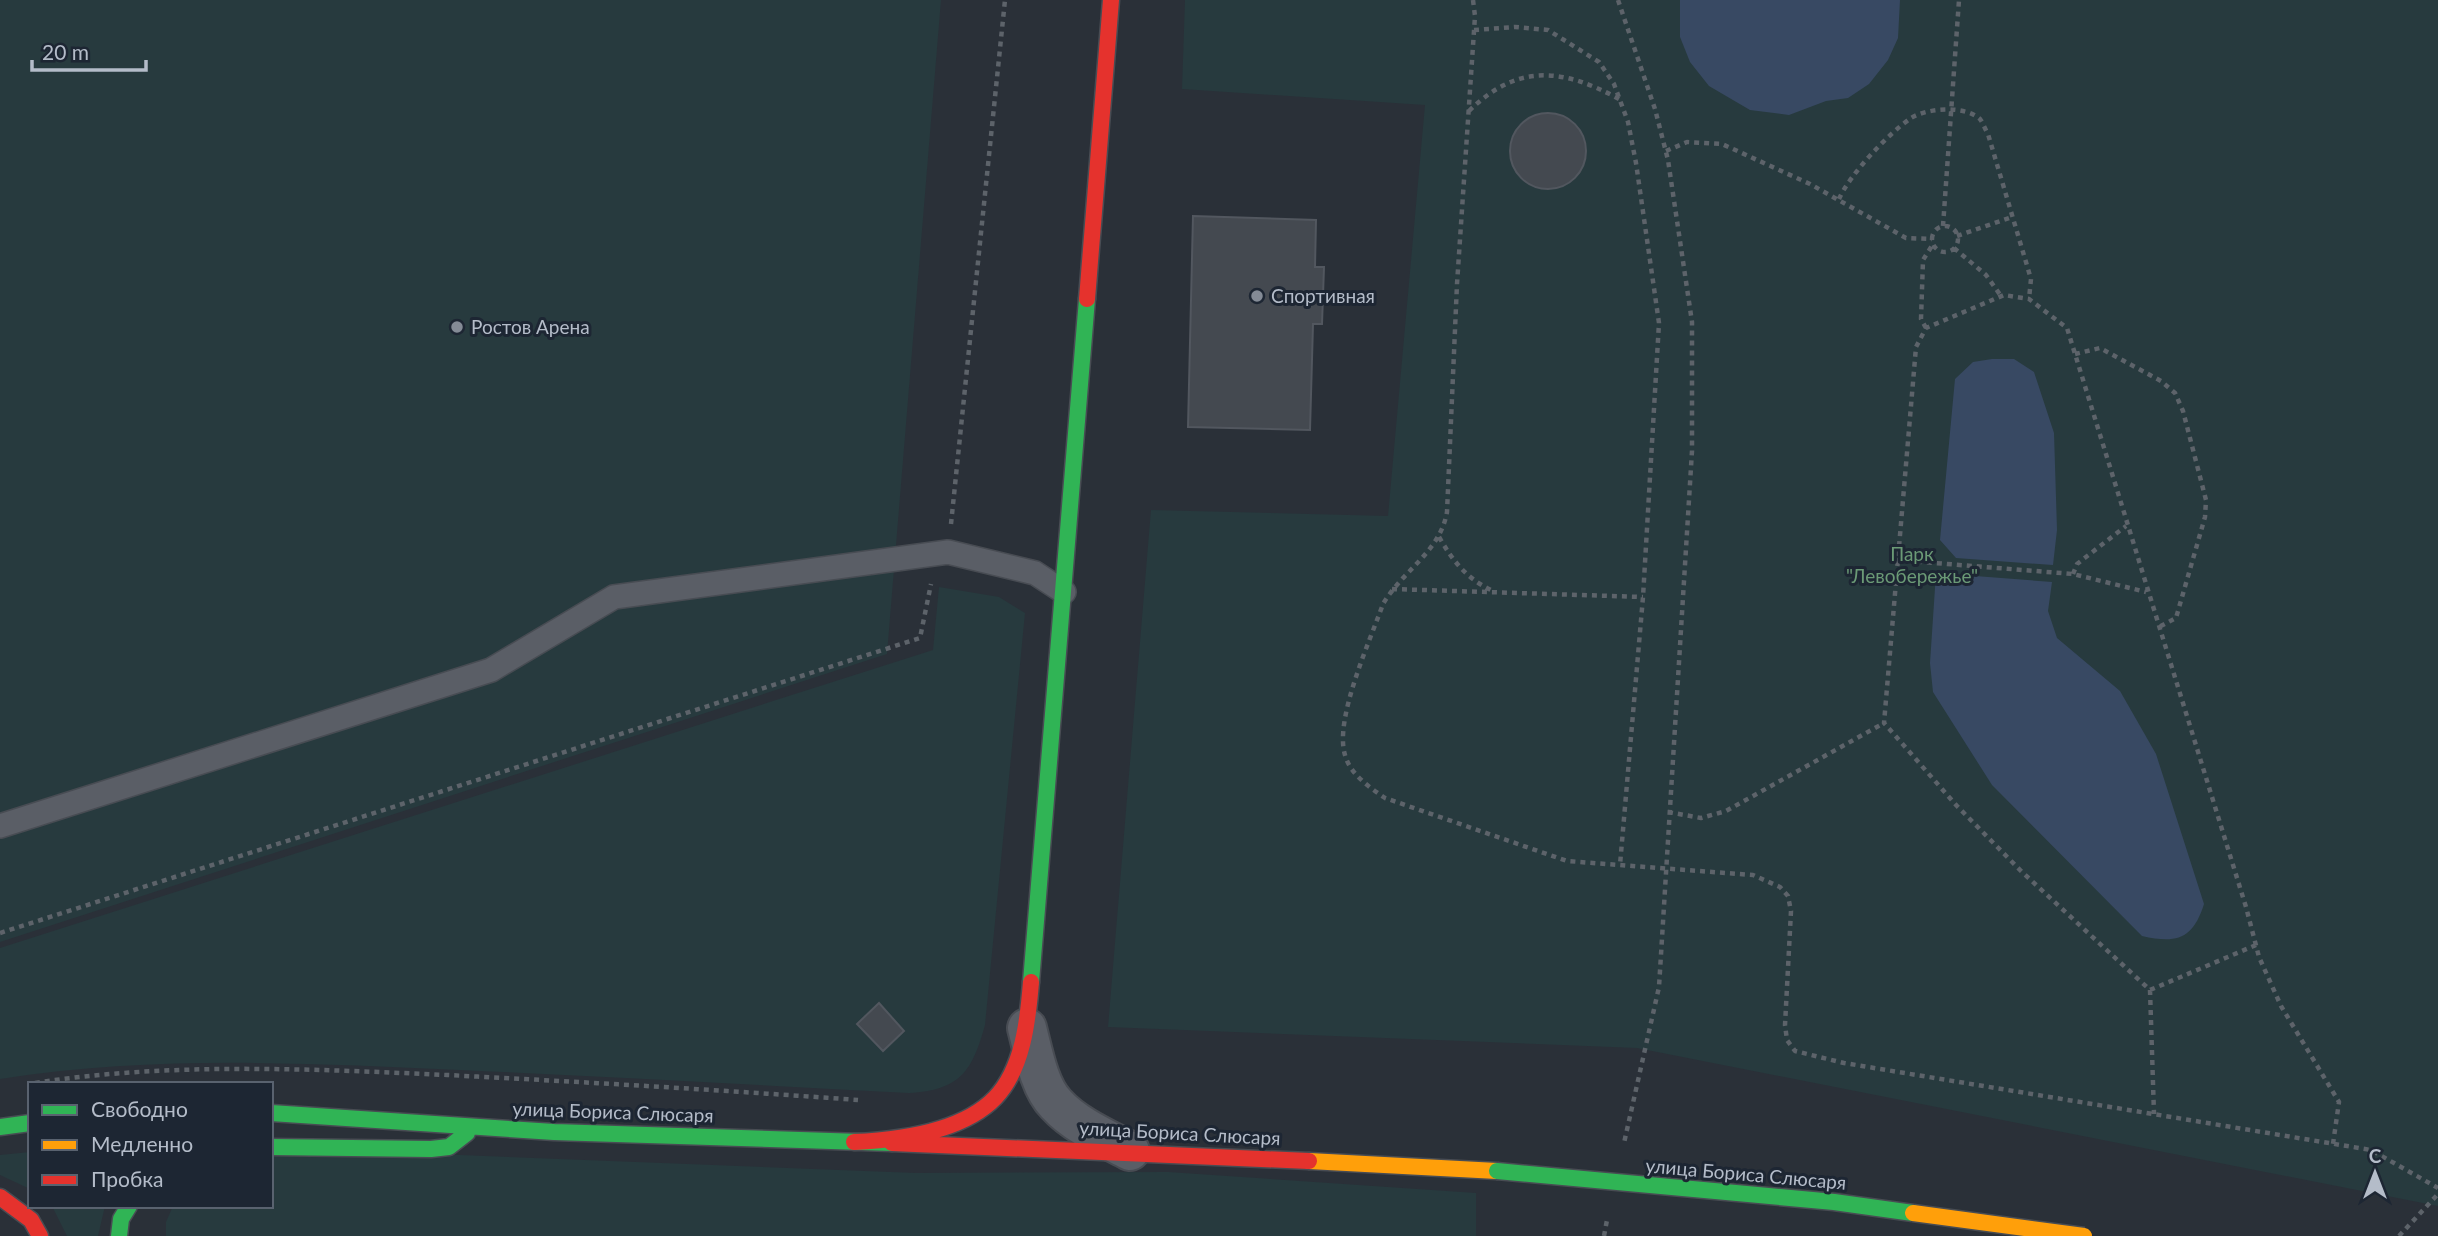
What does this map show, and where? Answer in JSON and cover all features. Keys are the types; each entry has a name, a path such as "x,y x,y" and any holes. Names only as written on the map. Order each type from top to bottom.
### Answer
{"main road":[{"path":"854,1142 873,1142 965,1119 995,1098 1012,1066 1027,1028 1111,0"},
{"name":"улица Бориса Слюсаря","path":"273,1113 473,1127 1130,1151 1497,1171 1834,1202 2084,1236"},
{"path":"0,1127 28,1123"},
{"path":"273,1147 431,1149 449,1147 473,1127"},
{"path":"0,1197 31,1220 40,1236"},
{"path":"119,1236 121,1219 128,1208"}],"street":[{"path":"1027,1028 1039,1070 1054,1103 1092,1130 1130,1151"}],"lane":[{"path":"0,826 491,670 614,597 948,552 1035,573 1064,592"}],"path":[{"path":"1473,0 1474,30 1447,512 1439,537 1430,550 1391,589 1383,604 1343,721 1343,747 1351,768 1366,785 1385,798 1567,861 1753,875 1780,887 1788,896 1791,911 1785,1025 1787,1040 1795,1051 1844,1063 2371,1150 2438,1188"},
{"path":"1618,0 1666,151 1692,322 1692,450 1658,987 1624,1145"},
{"path":"1943,226 1959,0"},
{"path":"1474,30 1515,27 1548,30 1599,62 1614,84 1636,163 1659,313 1643,597 1620,865"},
{"path":"1468,111 1505,82 1551,74 1572,78 1619,99"},
{"path":"1839,199 1854,172 1912,118 1927,111 1951,110 1980,120 1988,134 2031,279 2029,299"},
{"path":"1666,151 1687,142 1723,144 1839,199 1906,237 1933,242 1940,251 1954,248"},
{"path":"1957,236 2012,217"},
{"path":"1926,328 1921,319 1923,260 1933,242 1935,231 1943,226 1952,228 1957,236 1954,248"},
{"path":"1954,248 1986,275 2001,296"},
{"path":"2154,1114 2150,990 2021,871 1957,806 1884,723 1916,346 1926,328 2001,296 2016,295 2029,299 2067,328 2256,945 2281,1006 2339,1102 2333,1144"},
{"path":"2075,354 2100,348 2161,381 2175,393 2183,411 2206,500 2205,517 2176,618 2158,628"},
{"path":"2073,574 2077,564 2126,526"},
{"path":"1439,537 1466,575 1494,592"},
{"path":"1897,560 2073,574 2146,592"},
{"path":"1391,589 1643,597"},
{"path":"1668,812 1701,818 1726,811 1884,723"},
{"path":"2150,990 2256,945"},
{"path":"42,1082 70,1077 170,1072 340,1070 672,1086 867,1101"},
{"path":"2399,1236 2438,1194"},
{"path":"1604,1236 1610,1208"}],"green space":[{"name":"Ростов Арена","path":"0,0 941,0 887,654 0,942"},
{"name":"Парк \"Левобережье\"","path":"1185,0 2438,0 2438,1206 1637,1048 1108,1027 1151,510 1388,516 1425,105 1182,89"},
{"path":"939,587 999,597 1025,613 985,1025 969,1066 952,1083 941,1088 909,1093 287,1063 114,1066 0,1079 0,948 933,650"},
{"path":"28,1152 28,1188 0,1175 0,1155"},
{"path":"273,1153 435,1154 916,1173 1168,1172 1476,1193 1476,1236 166,1236 166,1222 172,1208 273,1208"},
{"path":"53,1208 105,1208 98,1236 67,1236"}],"water":[{"path":"1680,0 1900,0 1898,38 1888,60 1869,84 1848,98 1826,101 1789,115 1750,110 1709,86 1690,62 1680,37"},
{"path":"2014,359 2034,372 2054,433 2057,530 2053,565 1956,558 1940,540 1955,379 1973,362"},
{"path":"1936,573 2052,582 2048,611 2057,638 2120,691 2156,754 2204,904 2200,916 2189,932 2174,939 2142,936 1992,785 1933,692 1930,663"}],"building":[{"path":"1548,113 1563,116 1575,124 1583,136 1586,151 1583,166 1575,178 1563,186 1548,189 1533,186 1521,178 1513,166 1510,151 1513,136 1521,124 1533,116"},
{"name":"Спортивная","path":"1193,216 1316,220 1315,267 1324,267 1322,324 1313,324 1310,430 1188,427"},
{"path":"879,1003 904,1031 883,1051 857,1024"}],"traffic: fast":[{"path":"1031,982 1087,299"},
{"path":"273,1113 554,1132 892,1143"},
{"path":"0,1127 28,1123"},
{"path":"273,1147 431,1149 449,1147 467,1133"},
{"path":"1497,1171 1834,1202 1913,1213"},
{"path":"119,1236 121,1219 128,1208"}],"traffic: slow":[{"path":"1309,1161 1497,1171"},
{"path":"1913,1213 2084,1236"}],"traffic: jam":[{"path":"1087,299 1111,0"},
{"path":"854,1142 929,1132 965,1119 995,1098 1018,1059 1026,1028 1031,982"},
{"path":"892,1143 1309,1161"},
{"path":"0,1197 31,1220 40,1236"}],"place":[{"name":"Спортивная","path":"1257,296"},
{"name":"Ростов Арена","path":"457,327"}]}
